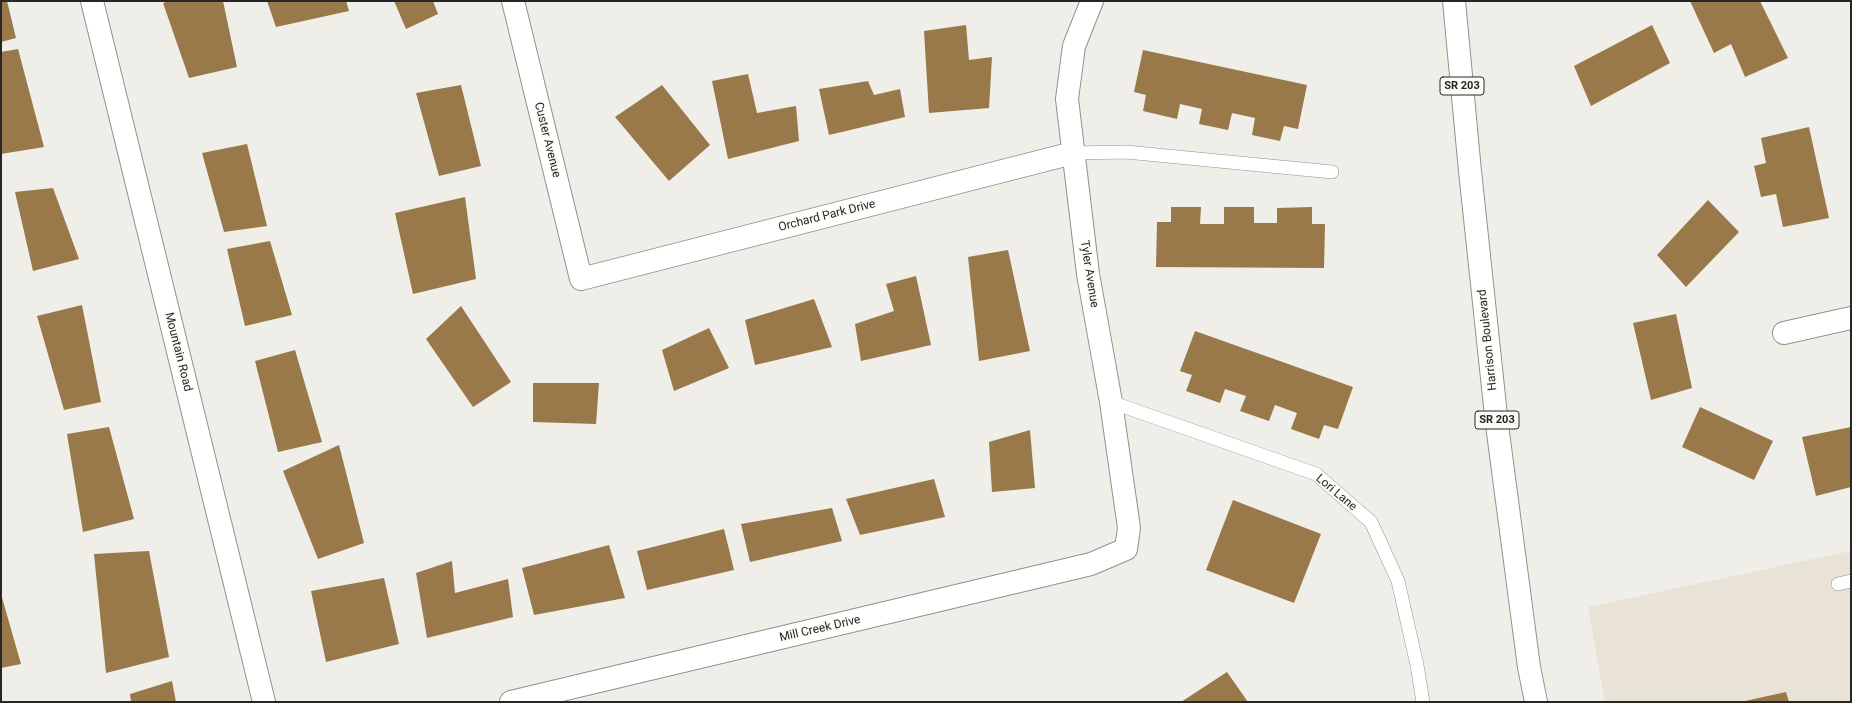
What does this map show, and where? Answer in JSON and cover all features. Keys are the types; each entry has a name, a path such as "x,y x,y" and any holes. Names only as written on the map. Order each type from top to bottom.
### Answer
{"street":[{"name":"Mountain Road","path":"92,1 264,702"},
{"name":"Custer Avenue","path":"513,1 581,279"},
{"name":"Tyler Avenue","path":"1092,1 1074,46 1067,99 1088,274 1111,402 1129,528 1126,549"},
{"name":"Harrison Boulevard","path":"1454,1 1470,171 1497,425 1529,667 1536,702"},
{"name":"Orchard Park Drive","path":"581,279 1073,153"},
{"path":"1784,333 1851,318"},
{"name":"Mill Creek Drive","path":"511,702 1091,564 1126,549"}],"lane":[{"path":"1073,153 1126,152 1332,172"},
{"name":"Lori Lane","path":"1111,402 1316,474 1371,522 1398,581 1417,666 1423,702"},
{"path":"1838,584 1851,581"}],"shaded area":[{"path":"1851,551 1851,702 1605,702 1588,607"}],"building":[{"path":"1,1 7,1 16,38 1,42"},
{"path":"169,1 223,1 237,67 189,78 163,3"},
{"path":"267,1 346,1 349,11 276,27"},
{"path":"394,1 433,1 438,14 406,29"},
{"path":"1690,1 1760,1 1788,58 1745,77 1731,44 1714,53"},
{"path":"966,25 969,60 992,57 989,108 929,113 924,31"},
{"path":"1652,25 1670,63 1591,106 1574,66"},
{"path":"18,49 44,147 1,154 1,52"},
{"path":"1143,50 1307,85 1298,129 1284,126 1280,141 1252,135 1255,118 1232,113 1228,130 1199,124 1202,109 1180,104 1177,119 1143,111 1146,95 1134,92"},
{"path":"748,74 757,113 796,106 799,141 728,159 712,81"},
{"path":"868,81 874,95 900,89 905,117 829,135 819,89"},
{"path":"461,85 481,166 439,176 416,93"},
{"path":"662,85 710,145 669,181 615,117"},
{"path":"1809,127 1829,218 1783,227 1776,194 1761,197 1754,166 1766,163 1761,138"},
{"path":"247,144 267,226 224,232 202,153"},
{"path":"53,188 79,259 33,271 15,192"},
{"path":"465,197 476,279 413,294 395,213"},
{"path":"1708,200 1739,232 1686,287 1657,255"},
{"path":"1171,207 1201,207 1200,224 1224,224 1224,207 1254,207 1254,223 1277,223 1277,208 1312,207 1312,224 1325,224 1324,268 1156,267 1157,222 1171,222"},
{"path":"270,241 292,315 245,326 227,249"},
{"path":"1008,250 1030,351 979,361 968,257"},
{"path":"916,276 931,345 861,361 855,324 894,311 886,284"},
{"path":"814,299 832,347 755,365 745,320"},
{"path":"82,305 101,402 64,410 37,316"},
{"path":"461,306 511,382 473,407 426,339"},
{"path":"1676,314 1692,388 1651,400 1633,323"},
{"path":"709,328 729,368 674,391 662,350"},
{"path":"1195,331 1353,387 1338,429 1324,425 1319,439 1291,429 1297,413 1275,405 1269,421 1240,411 1246,396 1225,389 1220,403 1186,391 1192,375 1180,371"},
{"path":"295,350 322,442 278,452 255,361"},
{"path":"533,383 599,383 596,424 533,422"},
{"path":"1700,407 1773,441 1754,480 1682,447"},
{"path":"109,427 134,519 83,532 67,434"},
{"path":"1851,427 1851,487 1816,496 1802,437"},
{"path":"1030,430 1035,488 992,492 989,442"},
{"path":"339,445 364,543 318,559 283,471"},
{"path":"934,479 945,517 860,535 846,499"},
{"path":"1233,500 1321,534 1294,603 1206,570"},
{"path":"832,508 842,541 750,562 741,524"},
{"path":"724,529 734,570 647,590 637,551"},
{"path":"609,545 625,598 534,615 522,568"},
{"path":"149,551 169,657 106,673 94,554"},
{"path":"452,561 455,593 508,579 513,617 427,638 416,573"},
{"path":"384,578 399,644 326,662 311,591"},
{"path":"1,594 21,664 1,668"},
{"path":"1227,672 1248,702 1181,702"},
{"path":"172,681 176,702 131,702 130,694"},
{"path":"1786,692 1789,702 1745,702 1745,701"}]}
